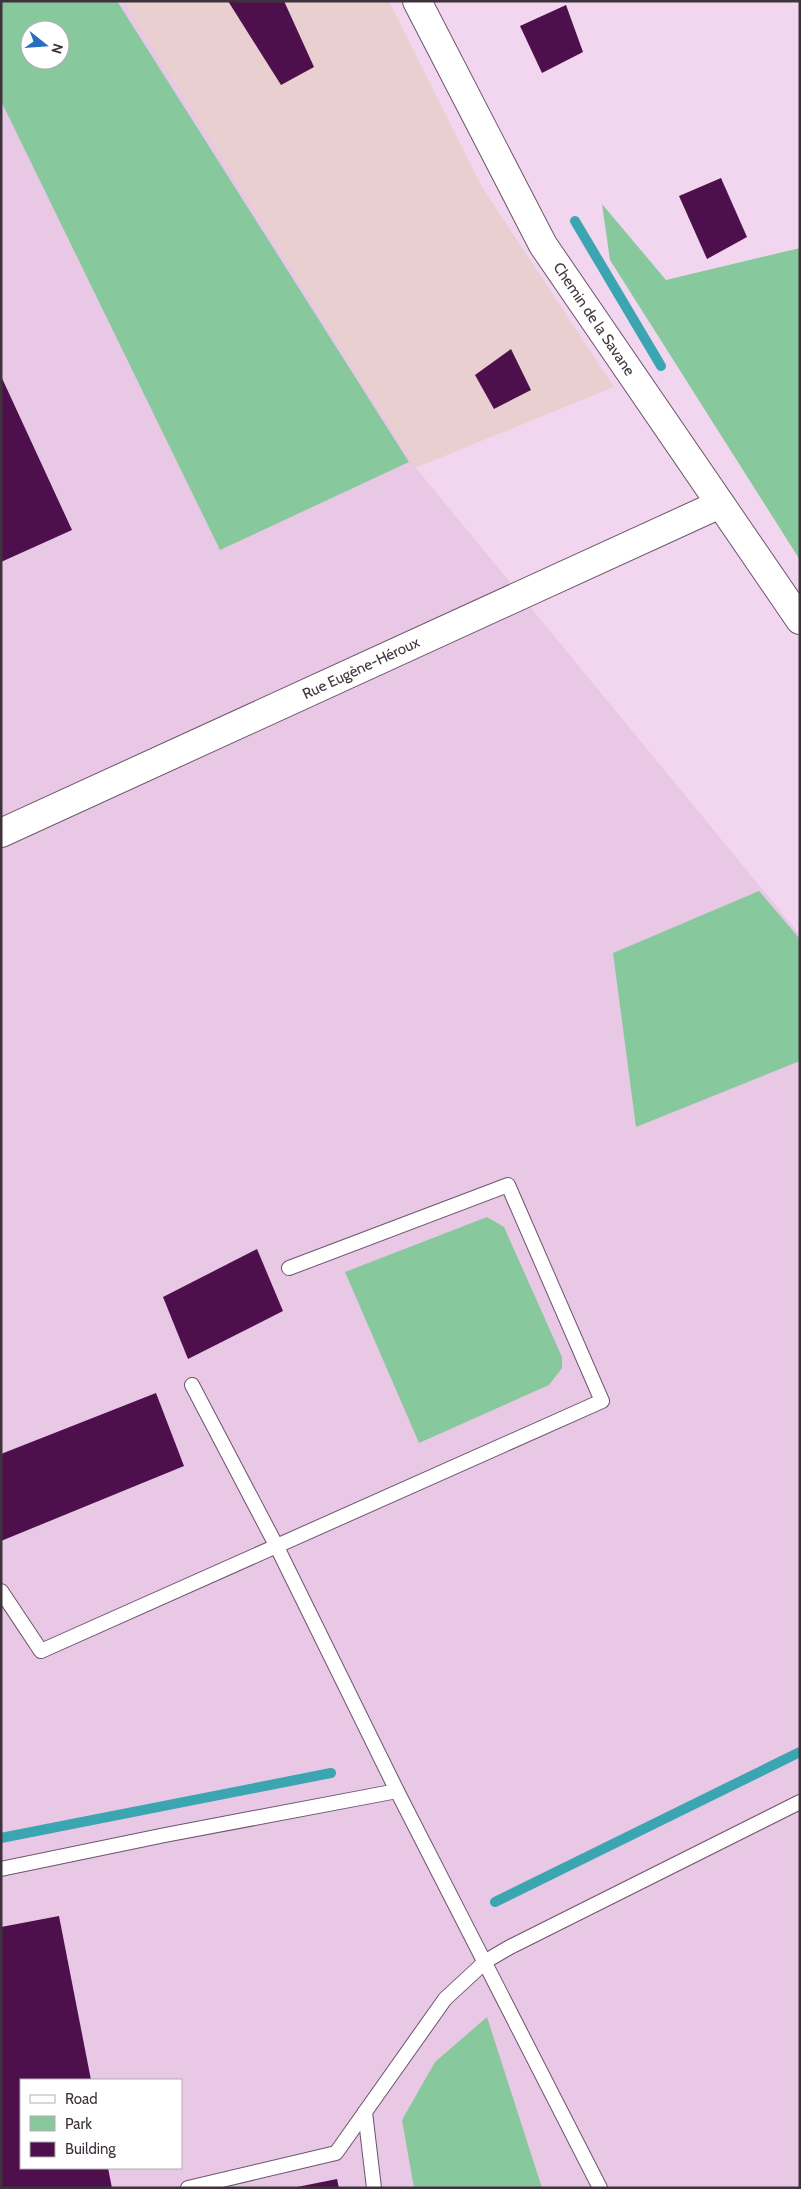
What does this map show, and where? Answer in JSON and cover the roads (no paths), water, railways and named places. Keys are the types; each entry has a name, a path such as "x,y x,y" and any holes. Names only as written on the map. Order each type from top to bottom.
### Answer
{"street":[{"name":"Chemin de la Savane","path":"417,1 544,245 800,620"},
{"name":"Rue Eugène-Héroux","path":"1,833 720,504"}],"lane":[{"path":"1,1591 41,1651 602,1401 508,1185 289,1268"},
{"path":"192,1385 277,1547 397,1791 600,2188"},
{"path":"1,1869 165,1835 397,1791"},
{"path":"188,2188 336,2153 445,2000 486,1962 510,1947 800,1802"},
{"path":"365,2112 374,2188"}],"waterway":[{"path":"575,221 661,366"},
{"path":"495,1902 800,1752"},
{"path":"1,1838 331,1773"}]}
